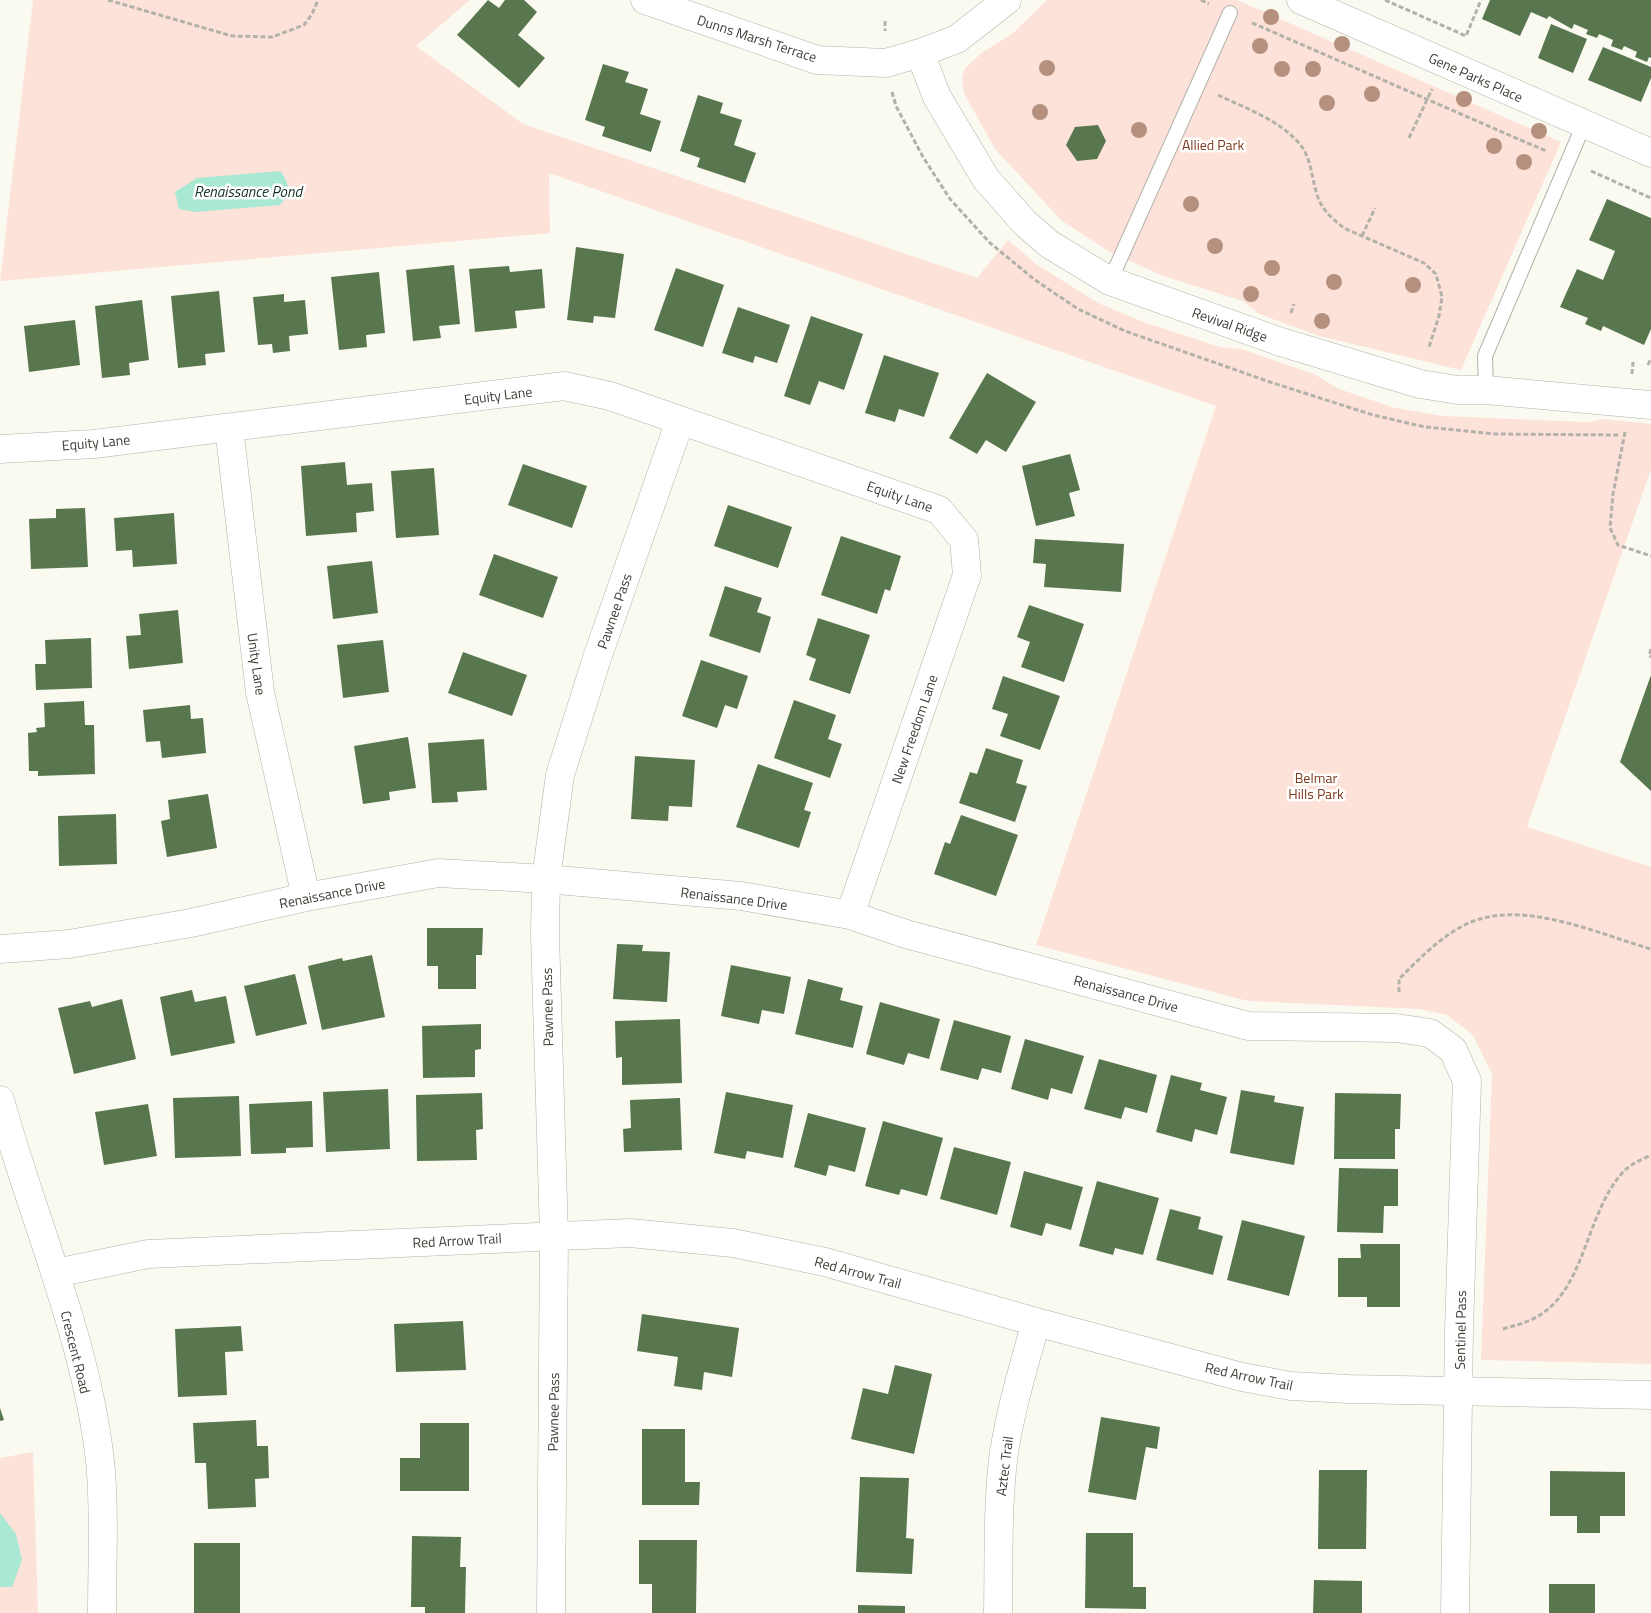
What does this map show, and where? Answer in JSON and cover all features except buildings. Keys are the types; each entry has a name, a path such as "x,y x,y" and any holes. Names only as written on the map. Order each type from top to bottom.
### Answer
{"street":[{"name":"Dunns Marsh Terrace","path":"645,0 817,60 886,63 957,39 1006,1"},
{"name":"Gene Parks Place","path":"1301,0 1651,153"},
{"name":"Revival Ridge","path":"920,53 937,97 986,178 1025,223 1049,244 1110,281 1281,342 1420,384 1458,390 1486,390 1640,403"},
{"name":"Equity Lane","path":"0,449 94,444 564,386 610,396 939,510 964,540"},
{"name":"Pawnee Pass","path":"551,1613 554,1235 545,934 546,879 560,775 597,658 680,421"},
{"name":"Unity Lane","path":"229,428 260,692 306,898"},
{"name":"New Freedom Lane","path":"850,916 966,575 964,540"},
{"name":"Renaissance Drive","path":"0,949 69,944 191,923 306,898 438,873 546,879 741,896 850,916 906,934 1248,1026 1396,1028 1430,1033 1453,1050"},
{"name":"Sentinel Pass","path":"1453,1050 1467,1081 1455,1613"},
{"name":"Crescent Road","path":"0,1100 56,1273 84,1374 100,1462 102,1613"},
{"name":"Red Arrow Trail","path":"56,1273 148,1254 630,1233 733,1243 825,1262 1036,1322 1242,1377 1291,1386 1349,1389 1651,1395"},
{"name":"Aztec Trail","path":"998,1613 1000,1494 1004,1452 1013,1406 1036,1322"}],"lane":[{"path":"1110,281 1230,13"},
{"path":"1486,390 1484,356 1584,124"}],"path":[{"path":"108,0 180,23 232,36 272,37 304,25 312,14 318,0"},
{"path":"1201,0 1651,198"},
{"path":"1385,0 1466,36 1481,0"},
{"path":"1197,86 1271,120 1299,143 1313,172 1319,200 1325,211 1344,228 1424,263 1436,274 1442,297 1439,316 1429,347"},
{"path":"1362,236 1375,208"},
{"path":"1648,365 1651,358"},
{"path":"1633,362 1640,403 1613,494 1610,528 1618,545 1651,556"},
{"path":"1651,649 1649,656 1651,657"},
{"path":"1399,992 1399,979 1430,948 1472,921 1498,914 1520,913 1546,918 1651,949"},
{"path":"1503,1329 1530,1321 1557,1301 1572,1283 1604,1199 1625,1169 1651,1155"}],"green space":[{"name":"Belmar Hills Park","path":"33,0 470,0 416,46 523,124 977,278 1008,240 1036,264 1098,303 1146,323 1220,347 1241,349 1314,374 1339,389 1395,408 1443,416 1587,422 1604,419 1651,424 1651,469 1527,827 1651,867 1651,1364 1481,1360 1492,1074 1473,1035 1447,1015 1419,1009 1248,1001 1036,945 1216,406 549,173 550,233 0,281"},
{"name":"Allied Park","path":"1047,0 1237,0 1561,142 1461,370 1319,336 1259,314 1243,301 1163,276 1108,251 1061,220 995,149 964,93 962,77 966,67 983,52 1013,33"},
{"path":"33,1452 38,1613 0,1613 0,1458"}],"water":[{"name":"Renaissance Pond","path":"280,171 286,180 288,188 284,201 280,205 195,212 179,209 175,192 197,178"},
{"path":"0,1513 16,1534 22,1560 12,1587 0,1587"}]}
